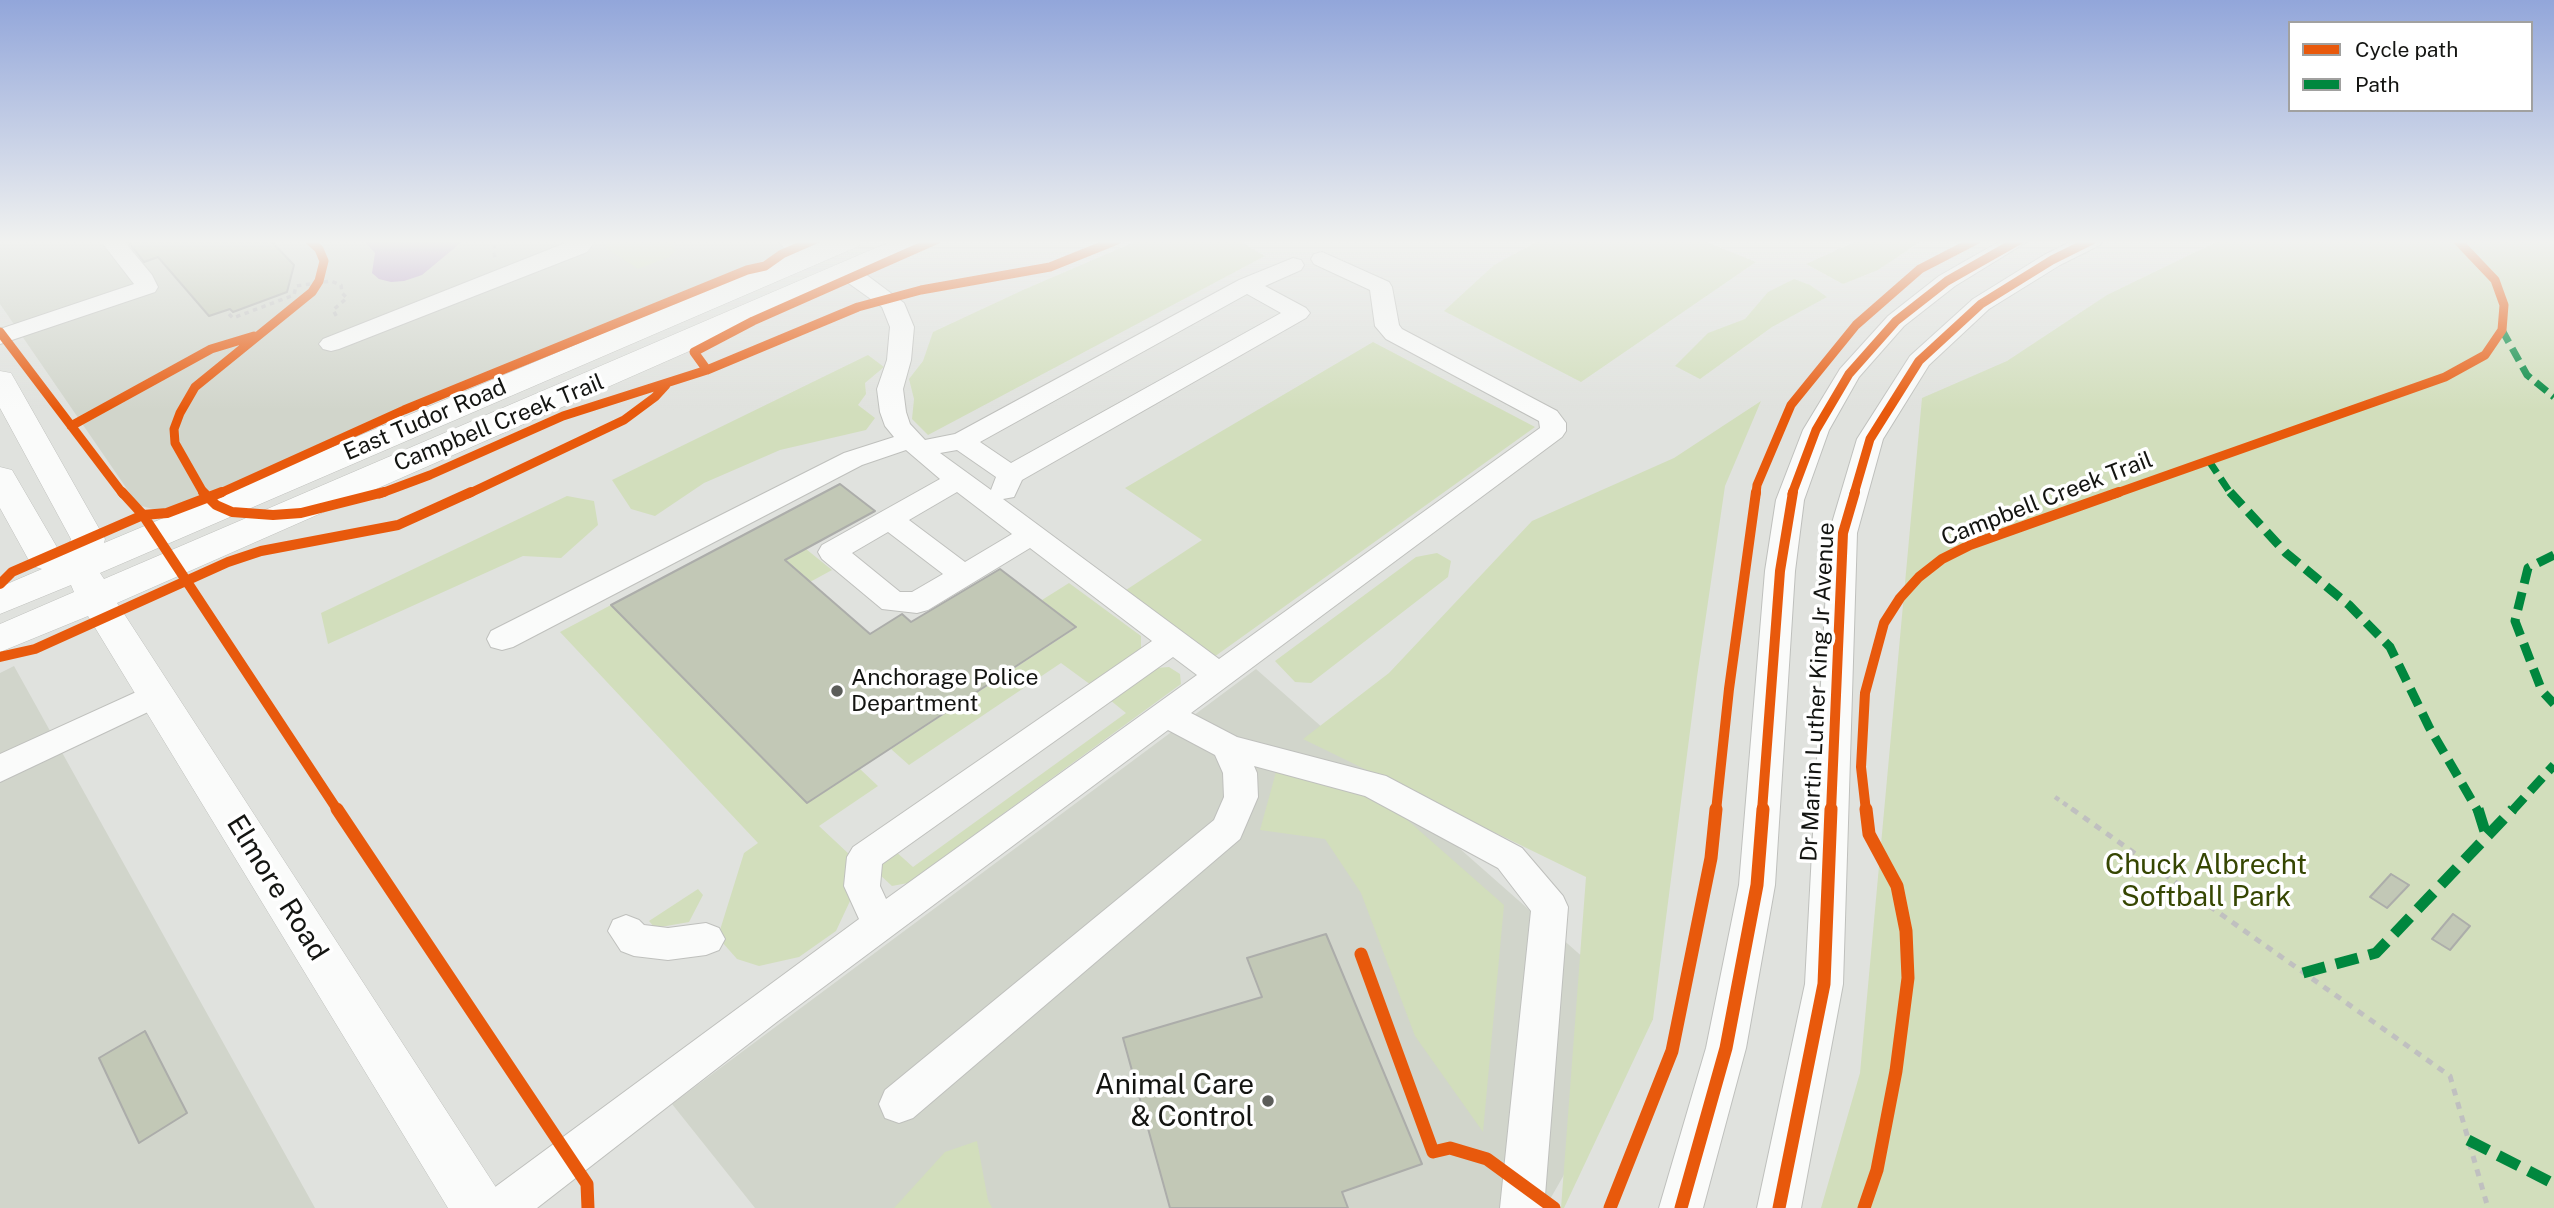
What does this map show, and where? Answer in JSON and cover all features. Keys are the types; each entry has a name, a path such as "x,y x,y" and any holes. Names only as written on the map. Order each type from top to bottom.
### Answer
{"main road":[{"name":"East Tudor Road","path":"0,639 87,582 698,296"},
{"name":"East Tudor Road","path":"0,601 87,582 754,296"},
{"path":"0,380 88,539 87,582 45,558 0,478"},
{"name":"Elmore Road","path":"87,582 478,1208"}],"street":[{"path":"0,337 119,296"},
{"path":"331,344 453,296"},
{"path":"886,296 892,303 902,327 899,359 890,389 898,426 958,480 1219,676"},
{"path":"502,639 853,459 915,444 962,441 1226,296"},
{"path":"997,509 1010,475 1298,313 1268,296"},
{"path":"502,1208 880,925 1553,431 1553,423 1548,416 1394,334 1387,326 1382,296"},
{"name":"Dr Martin Luther King Jr Avenue","path":"1681,1208 1726,1048 1757,885 1780,571 1790,500 1816,430 1849,374 1896,321 1927,296"},
{"name":"Dr Martin Luther King Jr Avenue","path":"1779,1208 1824,984 1843,533 1870,439 1919,361 1981,304 1993,296"},
{"path":"962,441 1010,475"},
{"path":"958,480 832,552 893,603 917,603 1031,535"},
{"path":"890,519 964,576"},
{"path":"880,925 862,886 865,857 1173,642"},
{"path":"0,769 156,695"},
{"path":"1167,715 1228,747 1374,785 1510,858 1550,908 1522,1208"},
{"path":"900,1104 1228,829 1241,797 1240,773 1228,747"},
{"path":"626,932 634,940 668,944 706,939"}],"path":[{"path":"229,314 233,318 290,296"},
{"path":"299,305 306,296"},
{"path":"345,296 335,305 333,315 354,335"},
{"path":"2055,797 2450,1076 2488,1208"}],"shaded area":[{"path":"0,296 678,296 164,512 138,505 0,304"},
{"path":"14,666 315,1208 0,1208 0,673"},
{"path":"1256,669 1653,1019 1545,1208 755,1208 672,1104"}],"green space":[{"path":"1009,296 1189,296 928,435 912,419 914,399 909,379 923,361 933,332"},
{"path":"1460,296 1706,296 1581,382 1444,311"},
{"path":"1764,296 1827,297 1772,327 1700,379 1675,366 1708,333 1745,319"},
{"name":"Chuck Albrecht Softball Park","path":"2105,296 2554,296 2554,1208 1821,1208 1860,1073 1922,398 2007,361"},
{"path":"1373,342 1535,427 1214,657 1123,592 1202,540 1125,488"},
{"path":"868,355 884,367 865,383 866,394 858,405 875,418 866,430 780,450 704,483 655,516 631,509 612,480"},
{"path":"1761,401 1725,486 1697,677 1653,1019 1564,1208 1561,1208 1586,877 1303,739 1389,673 1532,521 1674,458"},
{"path":"567,496 594,501 598,525 561,558 523,556 328,644 321,613"},
{"path":"806,549 832,570 810,582 785,560"},
{"path":"1437,553 1451,561 1448,577 1311,683 1295,682 1275,661 1416,557"},
{"path":"1069,583 1141,636 1141,650 1091,685 1061,663 909,765 891,749 1076,628 1042,600"},
{"path":"611,605 807,803 860,769 878,786 819,826 850,855 850,901 836,931 799,957 759,966 737,959 722,942 720,930 744,853 758,843 560,632"},
{"path":"1169,667 1180,674 1181,684 908,883 892,886 879,874 881,860 894,850 913,867 1126,713 1110,700 1156,668"},
{"path":"1276,772 1388,803 1504,905 1483,1132 1415,1036 1361,893 1325,839 1260,830"},
{"path":"698,889 703,895 689,922 655,928 649,921"},
{"path":"977,1141 988,1200 992,1208 894,1208 945,1152"}],"building":[{"path":"192,296 275,296 233,312 230,309 209,316"},
{"name":"Anchorage Police Department","path":"840,484 875,511 785,560 870,634 902,614 911,622 1000,569 1076,627 807,803 611,605"},
{"path":"2391,874 2409,885 2387,908 2370,897"},
{"path":"2453,914 2470,926 2450,950 2432,939"},
{"name":"Animal Care & Control","path":"1326,934 1422,1164 1342,1192 1348,1208 1170,1208 1123,1038 1262,997 1247,958"},
{"path":"145,1031 187,1113 139,1143 99,1058"}],"marked path":[{"path":"2502,330 2527,375 2554,397"},
{"path":"2209,461 2231,494 2286,553 2349,605 2390,647 2429,727 2478,810 2487,838"},
{"path":"2554,555 2528,568 2515,621 2542,691 2554,704"},
{"path":"2303,973 2376,953 2454,874 2554,765"},
{"path":"2468,1140 2554,1184"}],"cycle path":[{"name":"Campbell Creek Trail","path":"307,296 195,387 174,429 175,443 205,495 216,505 232,512 273,515 301,513 376,495 430,475 597,403 707,370 858,307 897,296"},
{"path":"0,584 12,572 143,515 167,513 228,490 288,460 404,410 682,296"},
{"path":"707,370 694,352 753,321 809,296"},
{"path":"1610,1208 1672,1051 1711,858 1729,689 1757,485 1791,405 1856,325 1889,296"},
{"path":"1681,1208 1726,1048 1757,885 1780,571 1790,500 1816,430 1849,374 1896,321 1927,296"},
{"path":"1779,1208 1824,984 1843,533 1870,439 1919,361 1981,304 1993,296"},
{"name":"Campbell Creek Trail","path":"1864,1208 1877,1170 1896,1071 1908,978 1906,931 1897,886 1869,834 1861,767 1865,693 1884,623 1900,598 1919,577 1942,559 1970,545 2445,377 2485,355 2502,330 2504,305 2501,296"},
{"path":"0,332 127,499 143,515 485,1035 587,1184 588,1208"},
{"path":"71,426 211,349 254,336"},
{"path":"0,657 35,649 228,562 261,551 398,525 425,514 624,420 655,397 666,385"},
{"path":"1361,954 1433,1152 1450,1148 1487,1159 1554,1208"}],"place":[{"name":"Anchorage Police Department","path":"837,691"},
{"name":"Animal Care & Control","path":"1268,1101"}]}
